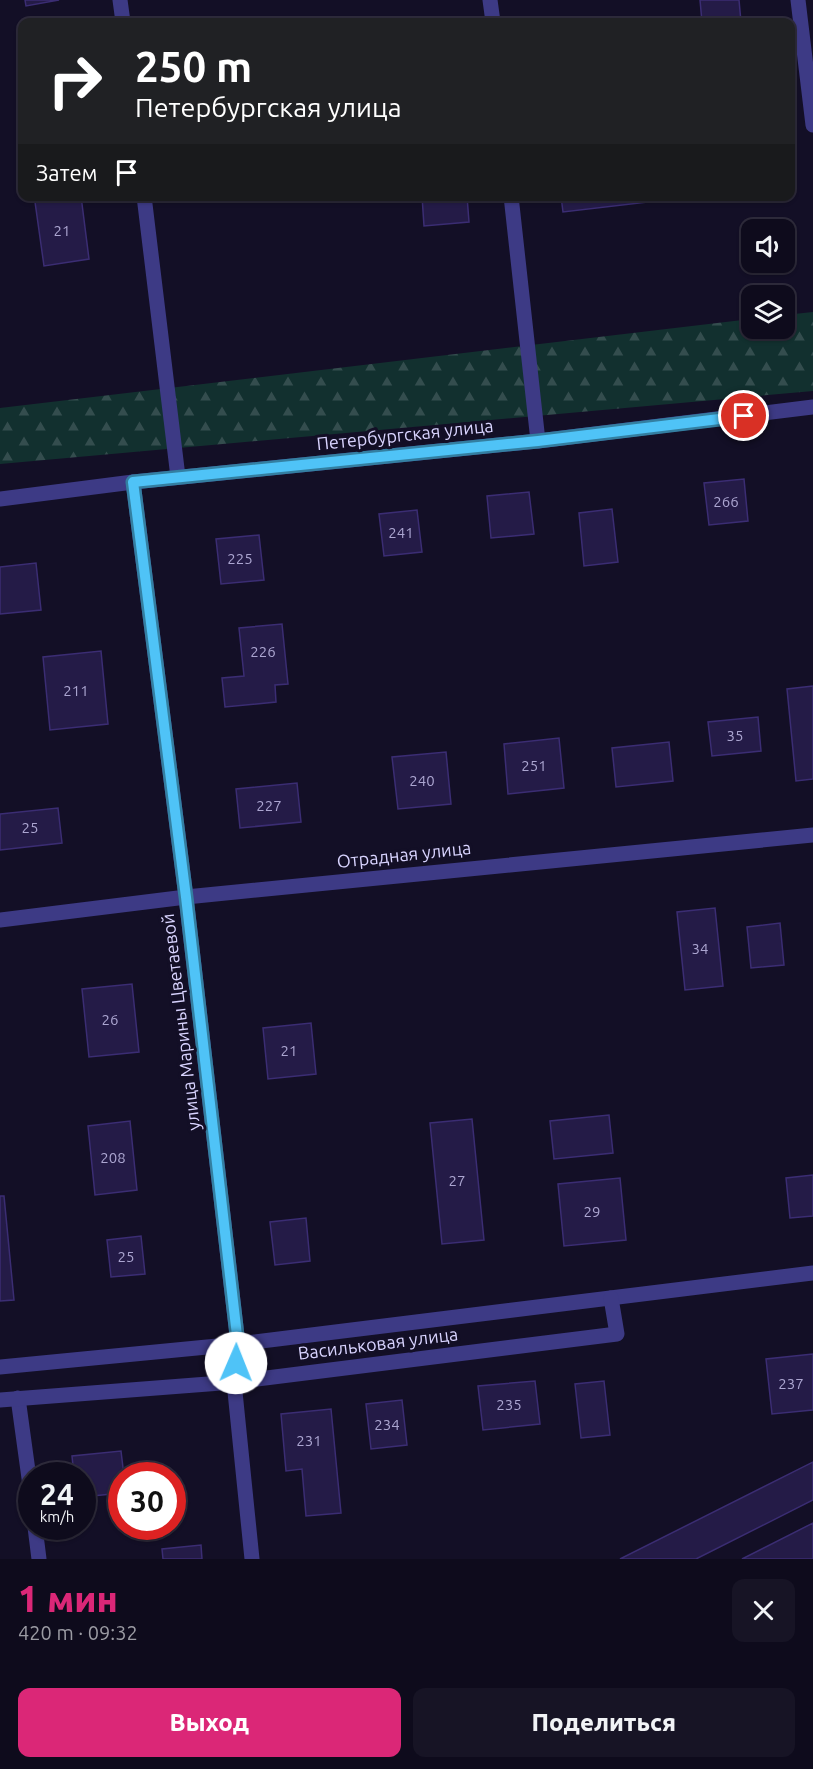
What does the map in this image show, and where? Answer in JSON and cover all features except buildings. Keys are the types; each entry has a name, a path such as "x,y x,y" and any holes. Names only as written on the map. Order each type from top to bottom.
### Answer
{"street":[{"path":"120,0 122,18"},
{"path":"490,0 492,18"},
{"path":"798,0 813,124"},
{"path":"145,201 178,477"},
{"path":"513,201 538,441"},
{"name":"Петербургская улица","path":"0,499 178,477 538,441 813,407"},
{"name":"улица Марины Цветаевой","path":"133,482 186,897 238,1344 234,1382 252,1559"},
{"name":"Отрадная улица","path":"0,920 186,897 813,835"},
{"name":"Васильковая улица","path":"0,1367 238,1344 813,1273"},
{"name":"Васильковая улица","path":"0,1400 234,1382 617,1334 611,1298"},
{"path":"18,1398 27,1462"},
{"path":"37,1540 39,1559"}],"green space":[{"path":"813,312 813,391 0,464 0,408 741,320 741,339 795,339 795,314"}],"route":[{"path":"236,1363 238,1344 186,897 133,482 538,441 744,416"}]}
